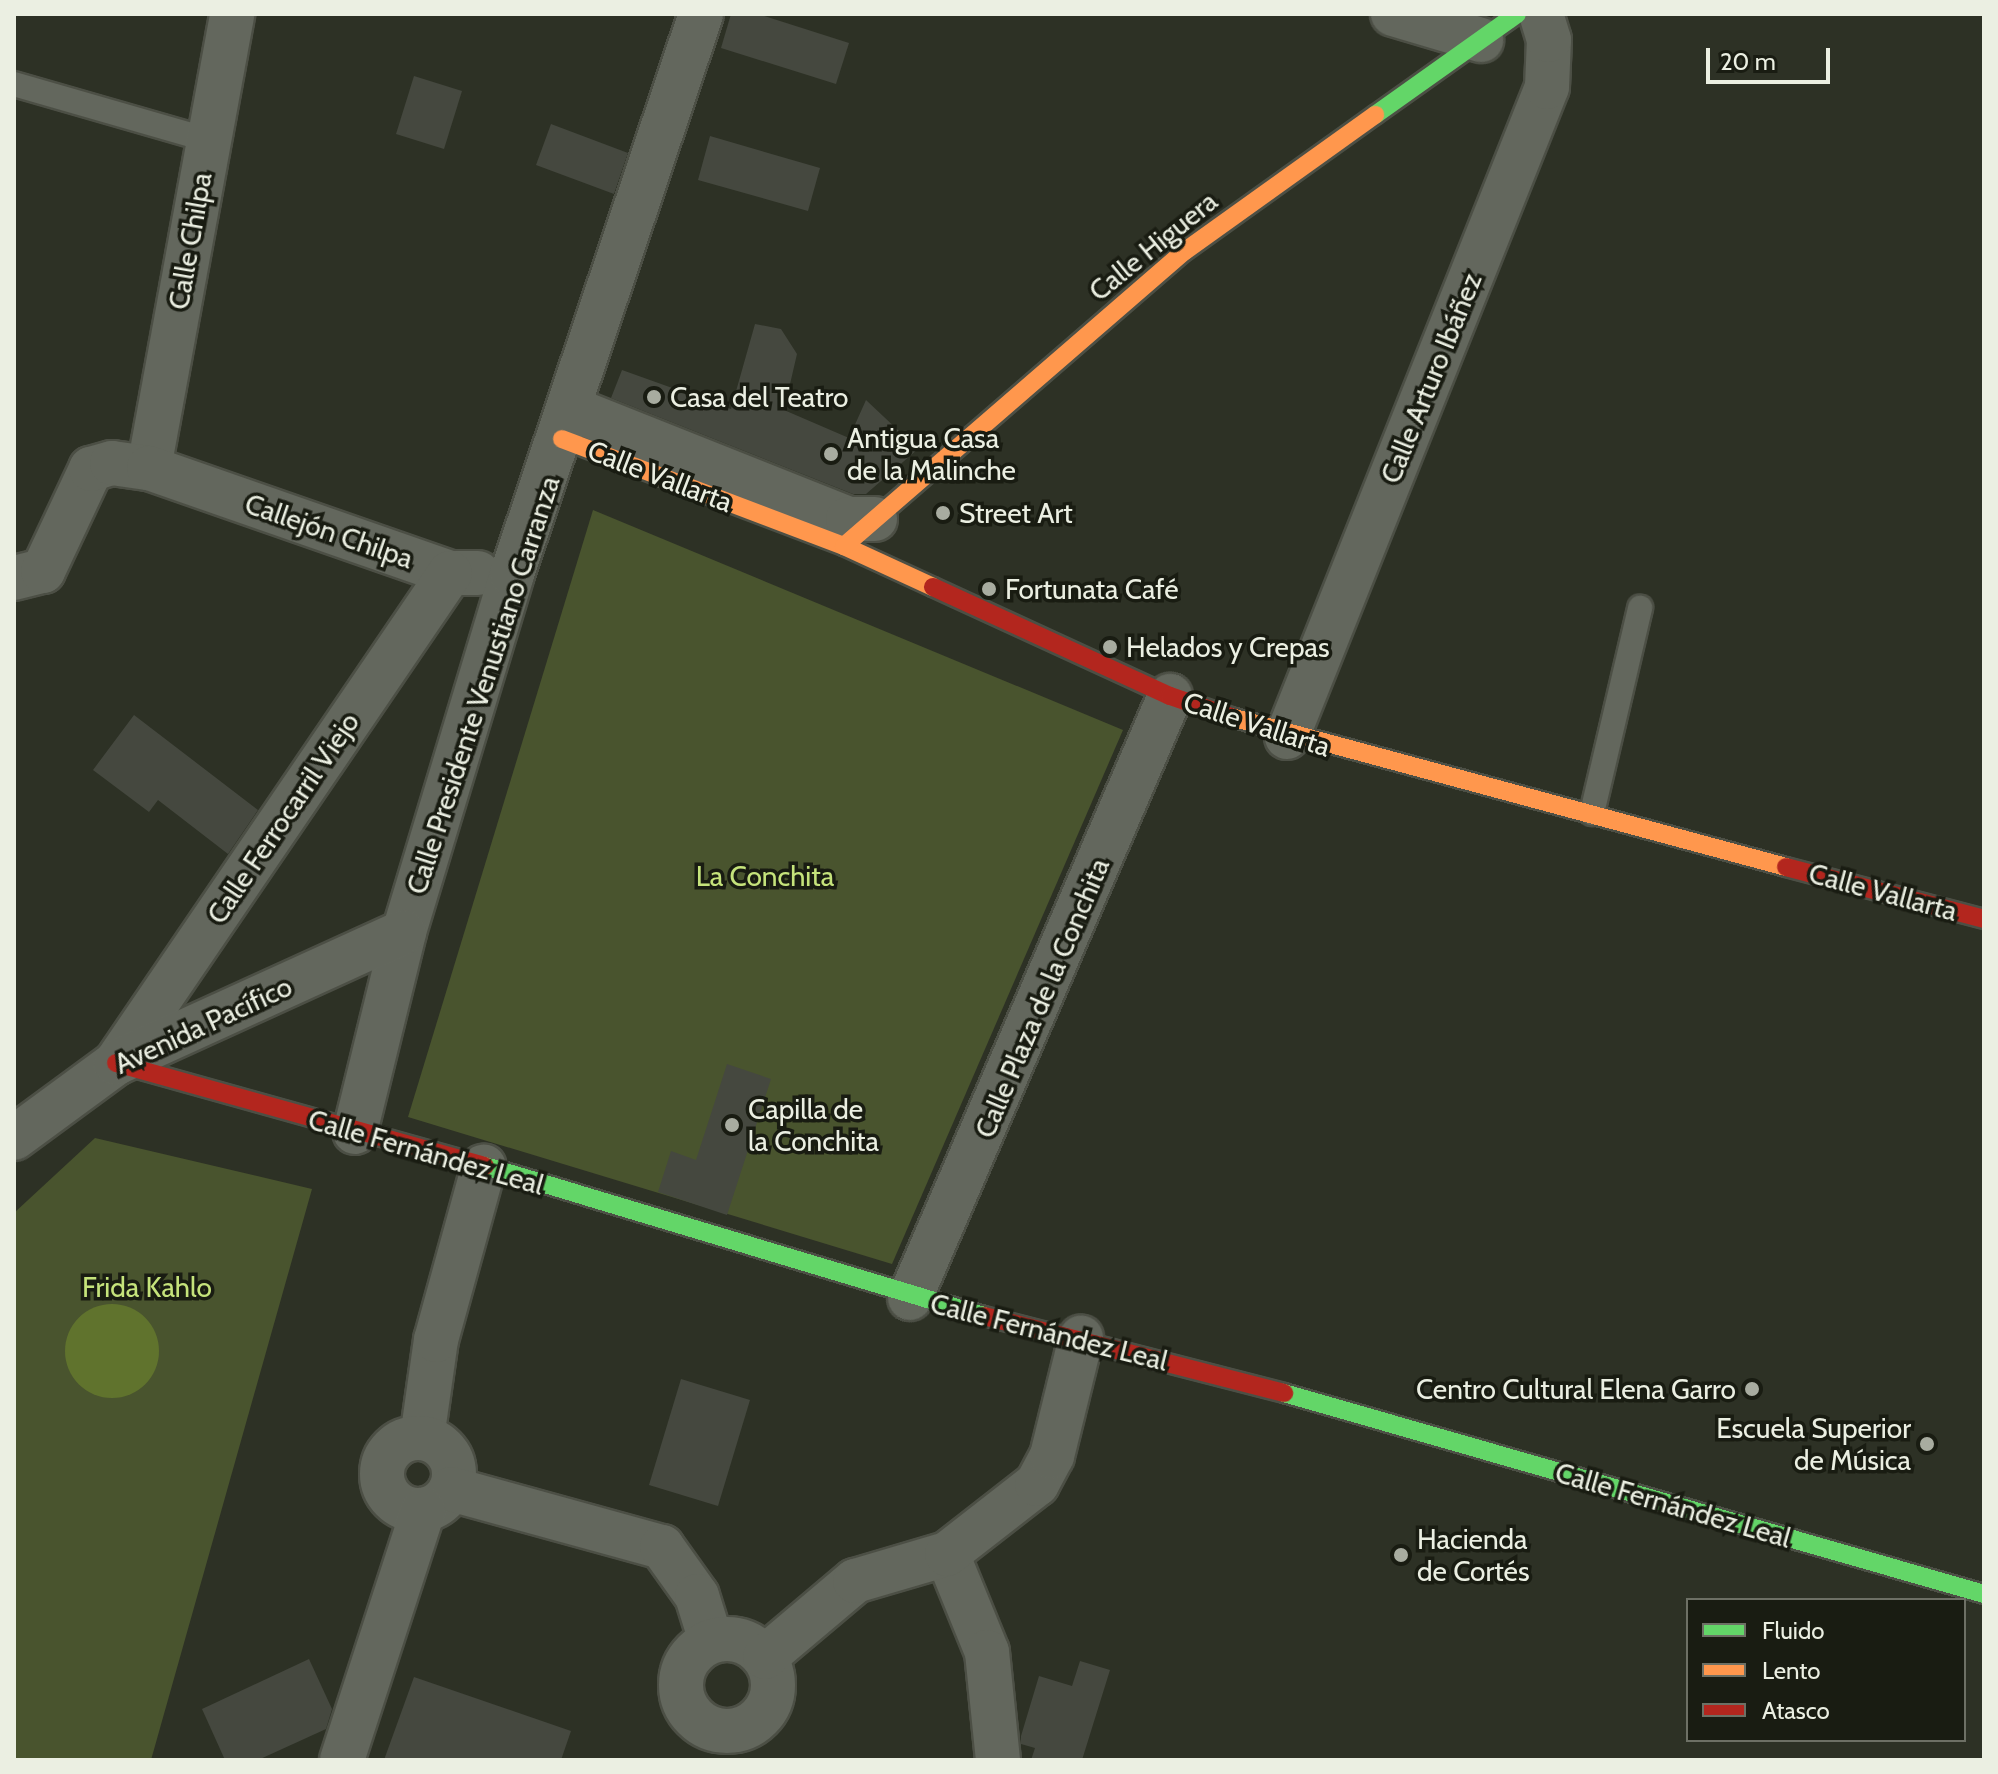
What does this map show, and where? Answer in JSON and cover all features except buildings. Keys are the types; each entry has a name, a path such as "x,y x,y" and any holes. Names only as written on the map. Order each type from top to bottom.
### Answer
{"street":[{"name":"Calle Chilpa","path":"149,468 232,14"},
{"name":"Calle Presidente Venustiano Carranza","path":"355,1132 404,932 512,574 567,424 701,14"},
{"path":"1393,14 1481,40"},
{"name":"Calle Higuera","path":"859,532 1185,251 1517,14"},
{"name":"Calle Arturo Ibáñez","path":"1287,737 1547,87 1549,40 1541,14"},
{"name":"Calle Vallarta","path":"567,424 848,519 859,532 1170,696 1287,737 1592,813 1984,919"},
{"name":"Callejón Chilpa","path":"14,578 43,571 91,469 112,463 149,468 450,573 512,574"},
{"name":"Calle Ferrocarril Viejo","path":"116,1063 450,573"},
{"name":"Calle Plaza de la Conchita","path":"910,1298 1170,696"},
{"name":"Avenida Pacífico","path":"24,1114 116,1063 404,932"},
{"name":"Calle Fernández Leal","path":"116,1063 484,1166 910,1298 1081,1338 1984,1594"},
{"path":"422,1438 436,1340 484,1166"},
{"path":"765,1657 855,1581 947,1554 1037,1484 1052,1456 1081,1338"},
{"path":"342,1760 437,1500 450,1456 422,1438"},
{"path":"422,1438 391,1450 383,1473 399,1505 437,1500 662,1547 697,1596 711,1641"},
{"path":"947,1554 987,1652 998,1760"},
{"path":"741,1640 765,1657 774,1686 763,1715 738,1731 707,1728 685,1706 681,1691 688,1661 711,1641 741,1640"}],"lane":[{"path":"14,84 208,140"},
{"path":"1592,813 1640,608"}],"green space":[{"name":"La Conchita","path":"593,510 1123,730 892,1264 408,1117"},
{"name":"Frida Kahlo","path":"95,1138 312,1189 151,1760 14,1760 14,1213"}],"shaded area":[{"path":"112,1304 130,1308 145,1318 155,1333 159,1351 155,1369 145,1384 130,1394 112,1398 94,1394 79,1384 69,1369 65,1351 69,1333 79,1318 94,1308"}],"traffic: fast":[{"path":"1375,115 1517,14"},
{"path":"485,1166 984,1316"},
{"path":"1284,1393 1984,1594"}],"traffic: slow":[{"path":"844,546 1185,251 1375,115"},
{"path":"562,439 844,546 933,587"},
{"path":"1231,717 1786,867"}],"traffic: jam":[{"path":"933,587 1170,696 1231,717"},
{"path":"1786,867 1984,919"},
{"path":"116,1063 485,1166"},
{"path":"984,1316 1284,1393"}],"place":[{"name":"Casa del Teatro","path":"654,397"},
{"name":"Antigua Casa de la Malinche","path":"831,454"},
{"name":"Street Art","path":"943,513"},
{"name":"Fortunata Café","path":"989,589"},
{"name":"Helados y Crepas","path":"1110,647"},
{"name":"Capilla de la Conchita","path":"732,1125"},
{"name":"Centro Cultural Elena Garro","path":"1752,1389"},
{"name":"Escuela Superior de Música","path":"1927,1444"},
{"name":"Hacienda de Cortés","path":"1401,1555"}]}
